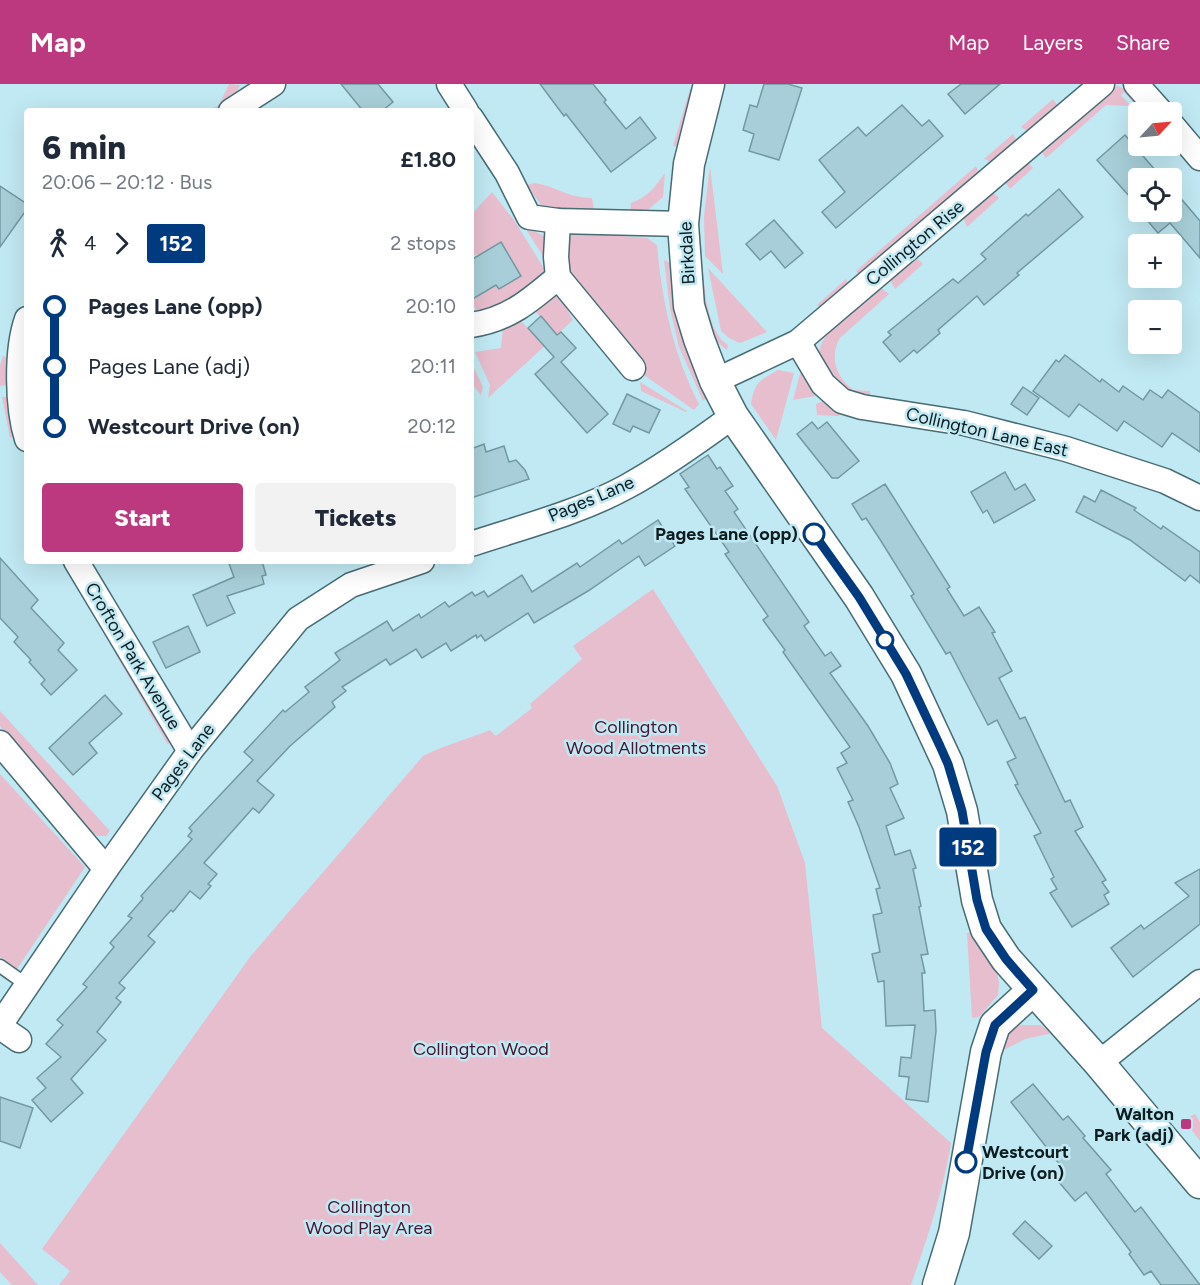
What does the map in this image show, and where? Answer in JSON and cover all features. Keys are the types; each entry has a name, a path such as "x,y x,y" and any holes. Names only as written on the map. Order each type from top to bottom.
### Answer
{"street":[{"path":"449,84 464,108"},
{"name":"Birkdale","path":"709,84 689,164 683,224 690,306 699,339 715,381 733,416 859,597 906,674 948,764 962,811 977,900 986,929 1006,959 1099,1063 1200,1183"},
{"name":"Collington Rise","path":"715,381 798,342 1102,84"},
{"path":"1136,84 1152,102"},
{"path":"235,108 264,87"},
{"path":"474,123 507,173 529,217 558,221 683,224"},
{"path":"1182,137 1200,158"},
{"path":"558,221 556,257 558,276 633,368"},
{"path":"474,324 489,322 524,306 558,276"},
{"path":"24,328 19,396 24,423"},
{"name":"Collington Lane East","path":"798,342 823,384 842,401 964,423 1066,449 1165,481 1200,498"},
{"name":"Pages Lane","path":"474,543 581,507 626,487 733,416"},
{"name":"Crofton Park Avenue","path":"78,564 190,751"},
{"name":"Pages Lane","path":"6,1031 27,985 106,868 190,751 298,619 351,585 413,564"},
{"path":"0,743 106,868"},
{"path":"1099,1063 1200,982"},
{"path":"938,1285 954,1233 986,1052 995,1025 1033,990"}],"lane":[{"path":"0,966 27,985"}],"green space":[{"path":"229,84 240,85 235,95 224,106 214,108 219,105"},
{"path":"1118,86 1129,91 1139,102 1133,102 1124,92 1121,95 1128,106 1106,105 1046,158 1040,150 1112,87"},
{"path":"690,89 694,91 677,146 673,146"},
{"path":"1053,99 1057,105 1027,131 1021,127"},
{"path":"1013,134 1017,141 992,162 984,159"},
{"path":"1027,161 1033,168 1010,189 1004,181"},
{"path":"710,166 723,274 705,256 704,216"},
{"path":"976,166 979,173 860,276 856,271"},
{"path":"665,173 663,197 649,209 630,212 631,203 647,195"},
{"path":"534,183 575,196 592,198 595,215 563,211 541,205 527,185"},
{"path":"492,192 514,220 545,270 519,293 478,313 474,307 474,298 496,285 499,289 521,276 501,243 479,256 477,254 474,256 474,212"},
{"path":"992,192 999,198 967,227 963,217"},
{"path":"529,228 547,238 548,264 527,231"},
{"path":"573,232 647,238 657,245 670,327 682,366 699,404 694,410 644,375 641,364 568,272 565,249"},
{"path":"916,257 923,264 895,289 890,280"},
{"path":"664,260 670,263 678,315 687,348 706,398 703,401 679,347 670,309"},
{"path":"702,263 711,319 715,330 728,345 727,350 713,334 704,311 697,264"},
{"path":"708,268 767,332 740,343 721,331"},
{"path":"846,279 849,286 823,309 817,305"},
{"path":"881,288 889,294 840,338 837,345 836,366 842,379 853,390 870,391 870,395 847,395 821,362 819,352 822,342 840,321"},
{"path":"557,291 573,320 488,398 490,385 475,352 501,348 503,326 519,319 541,342 553,330 532,308"},
{"path":"3,356 9,358 9,385 0,386 0,365"},
{"path":"474,368 483,387 481,395 474,387"},
{"path":"778,370 794,373 776,440 751,404 754,391 759,383"},
{"path":"804,373 821,395 793,400 800,374"},
{"path":"640,382 687,411 641,391"},
{"path":"2,397 8,397 16,437 10,437"},
{"path":"825,400 846,411 838,416 817,415 816,404"},
{"name":"Collington Wood","path":"653,589 777,786 805,863 822,1028 951,1143 929,1233 911,1285 59,1285 70,1271 42,1249 250,957 423,756 490,730 496,736 532,708 530,704 582,659 573,646"},
{"path":"118,651 170,741 168,745 115,653"},
{"path":"0,711 110,831 106,836 98,836 86,828 0,726"},
{"path":"0,774 85,867 17,969 0,957"},
{"path":"970,932 997,972 999,983 998,995 979,1017 972,1018 967,933"},
{"path":"1020,1025 1040,1025 1053,1033 1025,1039 1000,1052 1006,1035"},
{"path":"1195,1114 1200,1122 1200,1141 1184,1120"},
{"path":"0,1243 38,1285 12,1285 0,1272"}],"building":[{"path":"341,84 378,84 393,102 386,108 361,108"},
{"path":"540,84 593,84 626,129 640,117 656,138 611,172"},
{"path":"764,84 788,84 802,88 779,160 749,151 754,134 743,130 750,105 757,107"},
{"path":"961,84 1000,84 965,114 948,94"},
{"path":"902,105 922,126 929,120 943,136 836,228 822,212 845,192 819,160 858,127 866,136"},
{"path":"1125,135 1128,138 1128,156 1143,156 1153,168 1128,168 1128,195 1097,160"},
{"path":"0,186 24,202 24,213 0,247"},
{"path":"1059,189 1083,217 1017,273 1019,275 984,305 977,296 938,330 940,333 917,353 914,350 900,362 883,342 891,335 888,332 953,279 958,283 986,259 981,254 1026,214 1028,216"},
{"path":"1182,200 1200,221 1200,258 1182,234 1170,223 1158,233 1149,222 1182,222"},
{"path":"774,220 803,253 785,268 771,251 760,260 746,244"},
{"path":"501,242 521,276 499,289 496,285 474,298 474,258"},
{"path":"541,316 557,335 561,332 576,348 561,362 608,414 587,433 535,374 554,357 528,328"},
{"path":"1065,355 1100,382 1102,379 1119,392 1123,386 1143,400 1150,390 1162,398 1168,390 1200,413 1200,452 1172,433 1162,447 1124,421 1117,431 1079,404 1069,417 1033,391 1056,360 1059,362"},
{"path":"1023,387 1039,398 1027,415 1011,404"},
{"path":"627,394 660,410 649,433 633,426 630,432 613,424"},
{"path":"812,422 818,429 827,422 859,461 838,478 832,478 797,434"},
{"path":"484,444 486,452 504,446 509,462 516,460 529,479 474,497 474,448"},
{"path":"708,455 717,469 720,467 733,486 725,491 738,509 734,512 809,622 804,626 825,656 831,652 841,666 830,673 868,726 890,763 898,784 890,788 904,818 886,826 895,855 910,850 916,868 913,869 928,954 921,955 925,973 922,973 924,1011 935,1010 936,1031 928,1102 906,1099 909,1077 899,1076 901,1057 911,1058 915,1025 886,1026 884,981 878,982 872,954 880,952 873,915 882,913 876,889 880,888 848,802 853,800 837,768 847,763 841,753 850,747 783,652 785,650 763,620 768,616 725,554 729,552 685,489 689,487 680,474"},
{"path":"1005,472 1015,490 1025,484 1035,500 994,523 987,510 983,513 971,492"},
{"path":"885,484 950,587 947,589 964,616 979,607 995,632 992,633 1012,671 999,678 1020,719 1025,717 1065,802 1070,800 1083,827 1075,831 1106,880 1102,882 1109,892 1104,895 1109,904 1072,927 1050,893 1057,889 1051,879 1054,877 1034,836 1041,833 1015,785 1018,784 1007,762 1016,758 997,720 988,725 950,652 946,654 911,596 914,594 881,541 866,518 862,520 852,504"},
{"path":"1101,490 1136,508 1134,510 1161,529 1163,526 1200,552 1200,583 1190,575 1185,581 1130,540 1076,512 1084,496 1095,502"},
{"path":"658,520 675,546 645,566 639,556 588,591 534,623 528,613 485,641 481,635 477,638 476,635 451,651 446,643 422,658 416,649 390,665 386,659 342,687 346,691 332,702 335,707 290,746 257,781 274,795 259,813 253,808 204,863 217,874 208,884 211,886 200,899 190,891 173,912 171,910 148,936 155,942 119,983 125,988 116,998 121,1002 97,1032 106,1040 71,1079 83,1093 51,1122 32,1100 46,1088 37,1078 61,1057 46,1044 63,1025 57,1020 87,987 83,984 114,947 110,943 132,918 128,916 142,900 141,896 192,839 188,836 192,831 189,828 253,760 244,752 283,710 285,712 309,692 305,687 340,660 335,653 387,621 393,631 419,614 421,618 445,602 449,607 472,592 475,596 484,591 488,597 522,575 532,592 577,563 580,567 619,540 622,544"},
{"path":"0,558 38,600 31,608 64,643 58,650 77,670 51,695 41,684 45,680 14,642 18,637 0,618"},
{"path":"229,564 263,564 266,575 262,576 264,584 227,596 235,613 207,626 193,595 234,577"},
{"path":"188,626 200,652 166,668 153,642"},
{"path":"105,695 122,714 89,743 97,753 73,775 49,748"},
{"path":"1200,869 1200,924 1133,977 1111,948 1141,925 1144,929 1189,896 1175,883"},
{"path":"1033,1084 1063,1120 1068,1116 1085,1136 1083,1138 1111,1170 1106,1174 1135,1212 1141,1207 1200,1285 1161,1285 1151,1271 1144,1275 1129,1254 1131,1252 1086,1192 1075,1201 1052,1174 1061,1166 1011,1102"},
{"path":"0,1097 33,1108 20,1148 0,1141"},
{"path":"1025,1221 1052,1246 1039,1259 1013,1234"}],"bus line":[{"name":"152","path":"814,534 859,597 906,674 948,764 962,811 977,900 986,929 1006,959 1033,990 995,1025 986,1052 966,1162"}],"place":[{"name":"Pages Lane (opp)","path":"814,534"},
{"name":"Walton Park (adj)","path":"1186,1124"},
{"name":"Westcourt Drive (on)","path":"966,1162"}],"park label":[{"name":"Collington Wood Allotments","path":"636,737"},
{"name":"Collington Wood Play Area","path":"369,1217"}]}
